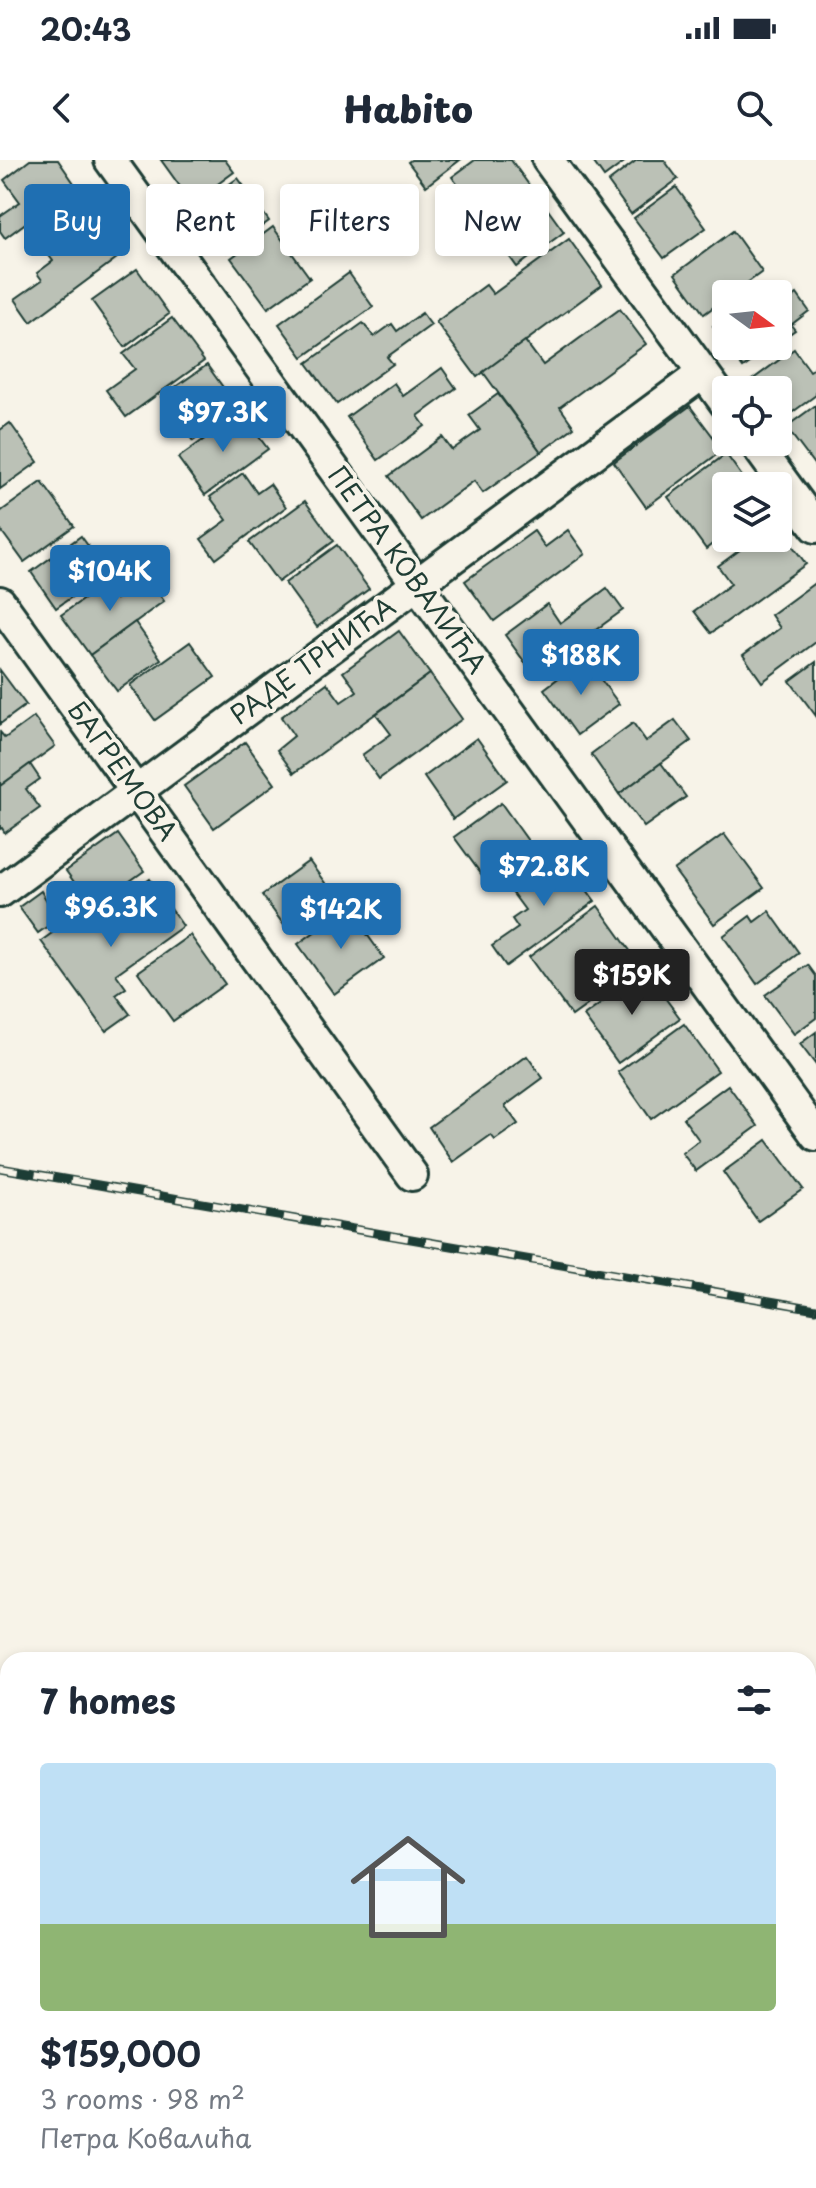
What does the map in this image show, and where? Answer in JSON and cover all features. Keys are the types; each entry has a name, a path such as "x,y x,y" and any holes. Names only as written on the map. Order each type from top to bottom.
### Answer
{"street":[{"name":"ПЕТРА КОВАЛИЋА","path":"110,160 816,1135"},
{"path":"548,160 712,385"},
{"name":"РАДЕ ТРНИЋА","path":"0,892 703,373"},
{"path":"764,456 816,527"},
{"name":"БАГРЕМОВА","path":"0,602 412,1175"}],"building":[{"path":"30,160 58,160 75,184 24,184 24,224 5,238 0,231 0,216 20,202 4,180"},
{"path":"161,160 225,160 234,172 218,184 178,184"},
{"path":"460,160 426,186 408,162"},
{"path":"475,160 511,160 528,184 457,184 452,177"},
{"path":"592,160 627,160 604,177"},
{"path":"637,160 664,160 678,179 631,214 608,182"},
{"path":"676,187 706,228 664,258 634,218"},
{"path":"549,211 564,232 549,243"},
{"path":"273,227 280,237 280,256 294,256 310,278 268,308 231,258 264,256 264,234"},
{"path":"733,231 762,272 751,280 712,280 712,308 704,314 675,274"},
{"path":"569,239 602,285 477,377 436,322 486,285 493,294"},
{"path":"49,256 120,256 31,322 15,299 42,280 37,273 53,261"},
{"path":"509,256 532,256 517,267"},
{"path":"137,269 169,314 125,347 92,301"},
{"path":"349,273 373,307 303,357 279,324"},
{"path":"797,294 809,311 792,324 792,298"},
{"path":"620,309 646,344 560,407 574,427 541,452 483,372 525,341 543,365"},
{"path":"422,313 431,325 387,357 393,364 337,404 307,363 363,323 374,337 392,324 397,331"},
{"path":"172,318 204,361 126,417 106,390 135,369 123,354"},
{"path":"794,349 810,371 816,367 816,395 792,413 792,376 757,376 779,360 792,360"},
{"path":"737,360 754,360 743,368"},
{"path":"207,365 238,408 193,441 161,397"},
{"path":"442,368 456,388 418,416 425,426 378,460 347,417 394,383 403,396"},
{"path":"498,394 541,452 483,493 474,481 421,520 389,476 442,437 452,450 480,430 469,415"},
{"path":"816,405 816,467 792,435 792,423"},
{"path":"690,406 712,435 712,456 715,456 646,507 614,462"},
{"path":"241,413 268,449 205,495 178,458"},
{"path":"10,423 38,462 0,489 0,430"},
{"path":"723,456 727,456 739,472 712,472 712,544 706,549 668,497"},
{"path":"243,473 257,493 270,484 286,507 216,559 201,539 227,520 210,497"},
{"path":"42,482 74,526 24,562 0,529 0,512"},
{"path":"305,501 334,541 278,582 249,542"},
{"path":"568,530 585,554 494,621 465,581 534,531 545,547"},
{"path":"81,536 107,572 56,608 31,572"},
{"path":"337,545 369,589 317,627 285,583"},
{"path":"792,545 806,564 711,633 694,611 731,584 718,566 737,552 792,552"},
{"path":"146,576 164,601 90,655 61,615 105,584 116,599"},
{"path":"816,582 816,642 762,682 743,655 780,628 771,615"},
{"path":"607,588 623,610 534,675 505,635 547,604 560,623"},
{"path":"135,622 161,659 117,691 90,655"},
{"path":"399,631 430,674 294,773 277,750 294,736 281,717 327,683 341,702 357,691 343,672"},
{"path":"190,642 215,677 155,720 130,685"},
{"path":"585,658 619,704 577,735 544,689"},
{"path":"816,662 816,716 790,681"},
{"path":"0,670 26,705 0,724"},
{"path":"430,674 462,719 379,779 362,755 391,734 376,714"},
{"path":"34,717 55,746 0,786 0,732 5,738"},
{"path":"675,720 691,741 619,794 591,754 633,723 646,741"},
{"path":"477,738 507,780 453,819 424,777"},
{"path":"245,742 275,784 214,828 184,786"},
{"path":"661,763 686,797 644,827 619,794"},
{"path":"30,764 40,779 26,789 40,808 5,833 0,829 0,786"},
{"path":"501,803 536,852 490,886 454,837"},
{"path":"118,834 144,871 92,908 86,899 38,933 19,907 41,891 47,901 74,882 66,871"},
{"path":"724,834 764,888 714,924 674,870"},
{"path":"561,855 595,901 506,966 492,946 518,928 512,919 525,910 511,891"},
{"path":"309,861 336,898 289,932 262,895"},
{"path":"150,879 183,926 116,974 126,988 116,995 130,1014 106,1031 41,941 87,908 105,933 118,924 108,910"},
{"path":"598,906 641,966 572,1016 529,957"},
{"path":"348,908 384,958 334,994 298,944"},
{"path":"769,911 799,953 757,984 723,936 750,916 754,922"},
{"path":"190,935 225,984 173,1021 138,972"},
{"path":"808,965 816,976 816,1018 794,1034 765,995"},
{"path":"645,971 680,1018 618,1063 584,1016"},
{"path":"684,1024 718,1071 651,1119 618,1072"},
{"path":"816,1032 816,1065 800,1044"},
{"path":"527,1056 543,1078 505,1106 518,1124 495,1140 491,1135 453,1162 429,1127"},
{"path":"728,1085 758,1126 696,1171 682,1153 699,1140 683,1118"},
{"path":"767,1140 803,1189 758,1221 723,1172"}],"railway":[{"path":"0,1168 816,1309"}]}
